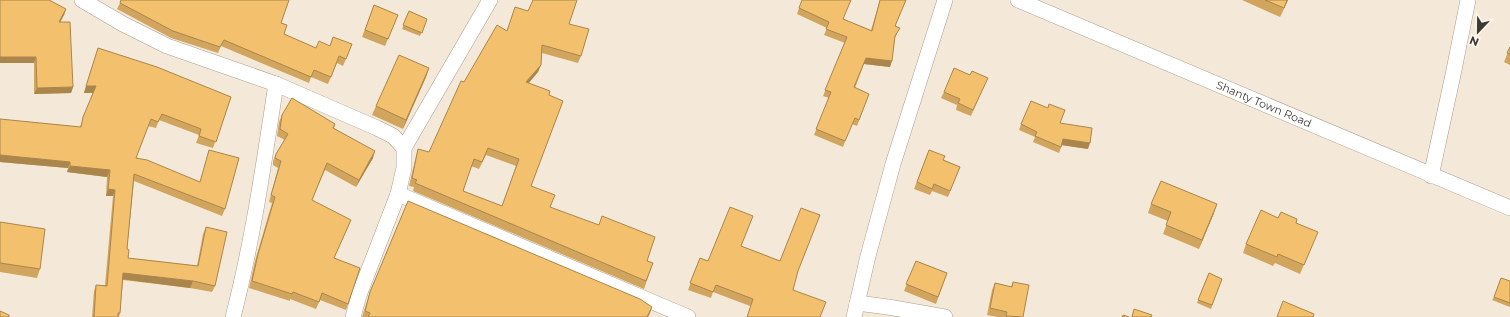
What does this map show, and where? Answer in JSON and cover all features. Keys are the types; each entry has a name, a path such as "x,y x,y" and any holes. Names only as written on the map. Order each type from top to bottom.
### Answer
{"street":[{"path":"82,0 123,24 167,46 276,84 377,128 392,136 404,148"},
{"path":"353,317 359,295 398,194 404,168 404,148 490,0"},
{"path":"945,0 893,164 868,256 856,310 895,308 945,317"},
{"name":"Shanty Town Road","path":"1018,0 1431,176 1510,208"},
{"path":"1431,176 1468,0"},
{"path":"234,317 243,280 260,186 276,84"},
{"path":"398,194 688,317"}],"building":[{"path":"0,0 49,0 66,9 59,22 70,22 73,87 37,88 36,57 0,57"},
{"path":"121,0 289,0 281,23 287,25 284,34 316,48 319,41 330,46 333,37 352,44 346,59 339,56 331,77 314,70 311,77 224,40 220,47 173,31 120,3"},
{"path":"533,0 577,0 569,24 589,29 581,56 542,45 541,65 526,82 550,91 549,95 563,101 531,186 555,195 550,207 599,225 602,216 655,237 647,261 653,263 646,281 415,183 417,180 412,178 418,149 429,152 461,81 464,82 497,25 507,31 515,7 528,11","holes":["488,148 519,159 502,206 463,191 474,159 482,162"]},
{"path":"802,0 851,0 843,19 872,31 880,0 906,0 895,26 900,28 895,36 892,61 866,58 854,87 869,94 859,120 855,118 845,141 816,129 831,92 825,90 847,37 826,29 829,22 799,8"},
{"path":"1265,0 1287,0 1284,8"},
{"path":"374,5 398,15 388,39 365,30"},
{"path":"409,11 427,19 422,33 403,25"},
{"path":"1510,47 1510,54 1507,53"},
{"path":"98,48 157,67 231,97 216,142 199,136 201,129 162,114 158,122 151,119 136,158 147,160 200,182 209,150 239,158 225,209 134,174 127,249 129,250 128,258 198,266 206,227 227,232 215,286 193,281 123,273 120,313 118,313 118,317 94,317 96,285 107,286 115,190 108,189 110,170 70,166 70,162 0,155 0,119 81,127 83,117 96,86 86,86"},
{"path":"399,55 429,68 406,120 376,106"},
{"path":"954,68 970,75 972,71 988,78 973,110 958,103 960,99 944,92"},
{"path":"292,98 335,124 333,128 375,151 359,180 327,163 312,200 351,220 334,258 360,268 348,304 322,293 319,302 293,292 292,294 252,281 258,254 275,197 271,195 281,161 275,158 288,134 280,129 282,115"},
{"path":"1031,101 1048,108 1049,104 1065,110 1060,123 1092,128 1090,143 1063,139 1061,147 1035,136 1037,132 1021,124"},
{"path":"929,150 945,156 943,160 960,167 950,191 934,184 932,189 917,182"},
{"path":"1161,181 1217,204 1202,240 1166,225 1171,212 1151,204"},
{"path":"408,201 640,299 652,307 647,317 368,317 370,313 365,311 370,292"},
{"path":"730,207 753,216 741,246 780,261 801,208 820,215 798,271 793,290 826,302 820,317 747,317 753,299 716,285 713,292 690,283 700,258 708,261"},
{"path":"1261,210 1278,218 1281,212 1297,219 1296,223 1318,232 1304,265 1278,254 1277,257 1246,244"},
{"path":"0,222 45,229 40,269 0,263"},
{"path":"916,261 947,273 938,297 906,284"},
{"path":"1209,273 1222,279 1212,305 1198,300"},
{"path":"1501,278 1510,281 1510,303 1494,297"},
{"path":"1013,282 1029,285 1023,317 1006,316 1007,312 990,308 995,283 1012,287"},
{"path":"1283,301 1314,314 1313,317 1277,317"},
{"path":"1134,309 1152,315 1151,317 1132,317"},
{"path":"0,311 9,315 9,317 0,317"}]}
